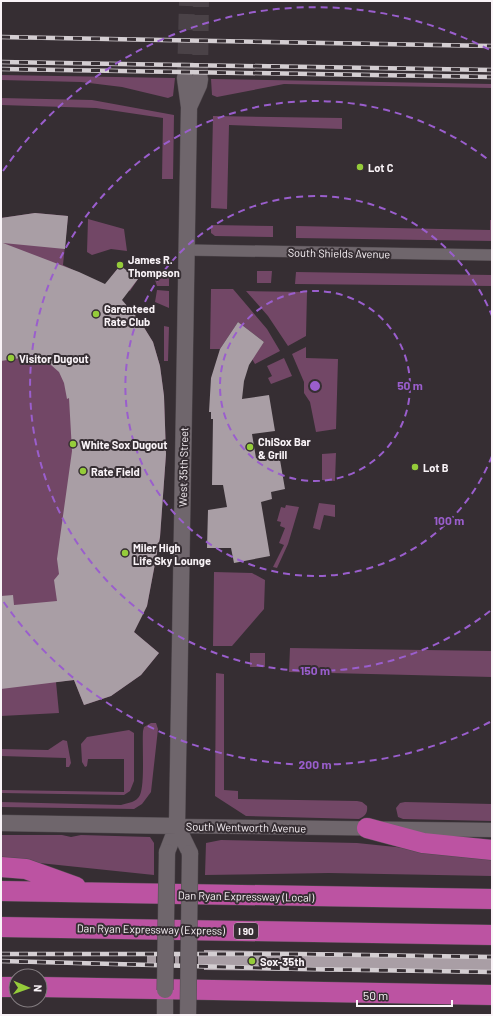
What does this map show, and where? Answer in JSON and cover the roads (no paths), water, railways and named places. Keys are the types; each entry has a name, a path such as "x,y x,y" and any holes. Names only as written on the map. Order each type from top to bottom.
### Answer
{"highway":[{"path":"367,828 424,843 492,850"},
{"path":"1,867 26,870 93,893"},
{"name":"Dan Ryan Expressway (Local)","path":"1,891 492,900"},
{"name":"Dan Ryan Expressway (Express)","path":"1,927 492,935"},
{"path":"48,988 492,995"}],"main road":[{"name":"West 35th Street","path":"165,1015 167,852 177,826 189,107 192,78"},
{"name":"South Wentworth Avenue","path":"1,823 177,826"},
{"name":"West 35th Street","path":"177,826 190,852 188,1015"}],"street":[{"name":"South Shields Avenue","path":"187,250 492,255"},
{"name":"South Wentworth Avenue","path":"177,826 492,830"}],"tunnel":[{"path":"185,78 187,1"},
{"path":"200,79 201,1"}],"railway":[{"path":"1,37 492,46"},
{"path":"1,62 492,70"},
{"path":"1,69 492,77"},
{"path":"1,954 300,954 492,957"},
{"path":"1,961 300,969 492,972"}],"place":[{"name":"Lot C","path":"360,167"},
{"name":"James R. Thompson","path":"120,265"},
{"name":"Garenteed Rate Club","path":"96,314"},
{"name":"Visitor Dugout","path":"11,358"},
{"name":"White Sox Dugout","path":"73,444"},
{"name":"ChiSox Bar & Grill","path":"250,447"},
{"name":"Lot B","path":"415,467"},
{"name":"Rate Field","path":"83,471"},
{"name":"Miler High Life Sky Lounge","path":"125,553"},
{"name":"Sox-35th","path":"252,961"}]}
